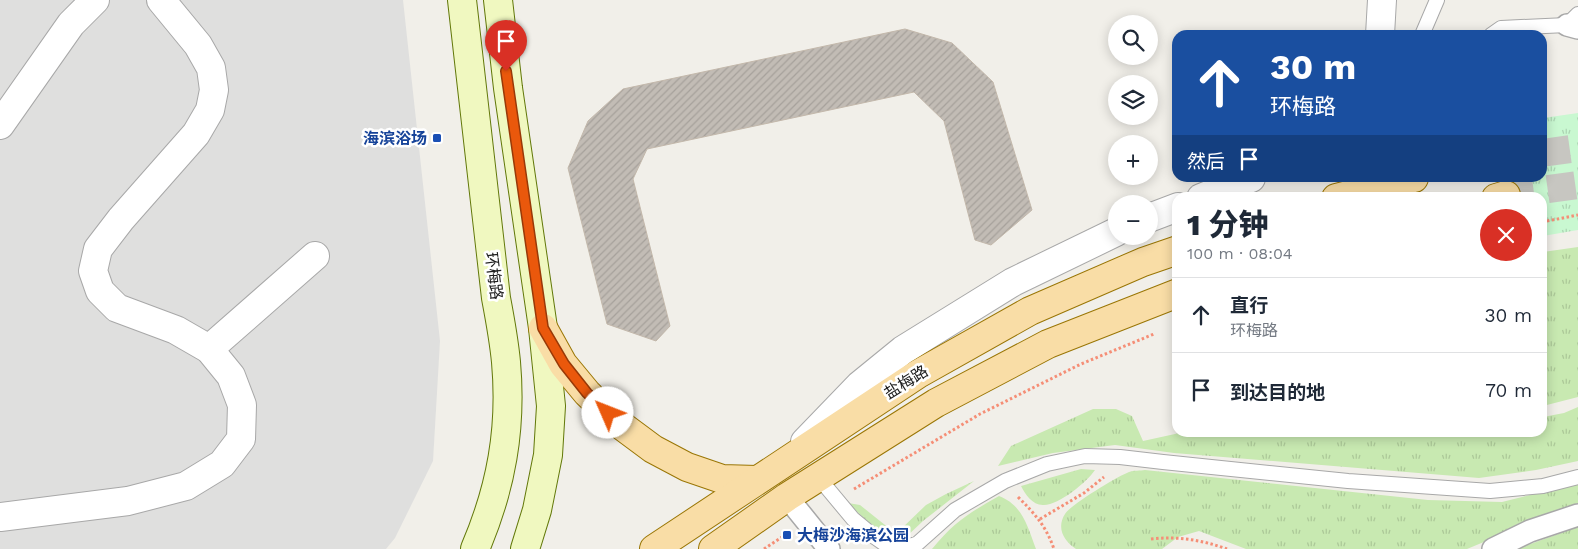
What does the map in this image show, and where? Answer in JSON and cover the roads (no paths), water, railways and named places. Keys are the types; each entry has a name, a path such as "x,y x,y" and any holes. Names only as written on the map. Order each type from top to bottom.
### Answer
{"main road":[{"name":"环梅路","path":"462,0 508,391 506,436 501,473 492,506 476,549"},
{"path":"498,0 508,88 543,328 551,406 548,455 538,510 525,549"},
{"path":"1359,192 1398,182"},
{"name":"盐梅路","path":"654,549 918,374 1030,311 1143,262 1172,252"},
{"name":"盐梅路","path":"713,549 787,497 936,403 1048,344 1172,295"},
{"path":"543,328 564,364 587,393 618,423 653,450 687,467 722,479 757,480"}],"street":[{"path":"0,125 71,24 95,0"},
{"path":"0,517 128,500 186,486 222,464 241,439 242,405 231,376 209,349 176,330 117,308 100,291 93,271 98,249 121,219 196,134 210,110 214,90 211,68 198,45 161,0"},
{"path":"1380,30 1382,0"},
{"path":"1216,192 1241,182"},
{"path":"1158,215 1172,209"},
{"path":"791,457 860,385 903,350 1013,282 1108,236"},
{"path":"209,349 315,256"},
{"path":"787,497 829,549"},
{"path":"1493,549 1530,531 1578,515"}],"lane":[{"path":"1424,30 1437,0"},
{"path":"1498,30 1501,28 1574,22"},
{"path":"818,477 853,519 876,538 889,547 905,548 918,543 955,510 1005,481 1047,464 1085,456 1120,456 1348,481 1490,491 1543,486 1578,477"}],"tunnel":[{"path":"1547,152 1578,148"},
{"path":"1528,192 1578,185"}],"place":[{"name":"海滨浴场","path":"437,138"},
{"name":"大梅沙海滨公园","path":"787,535"}]}
